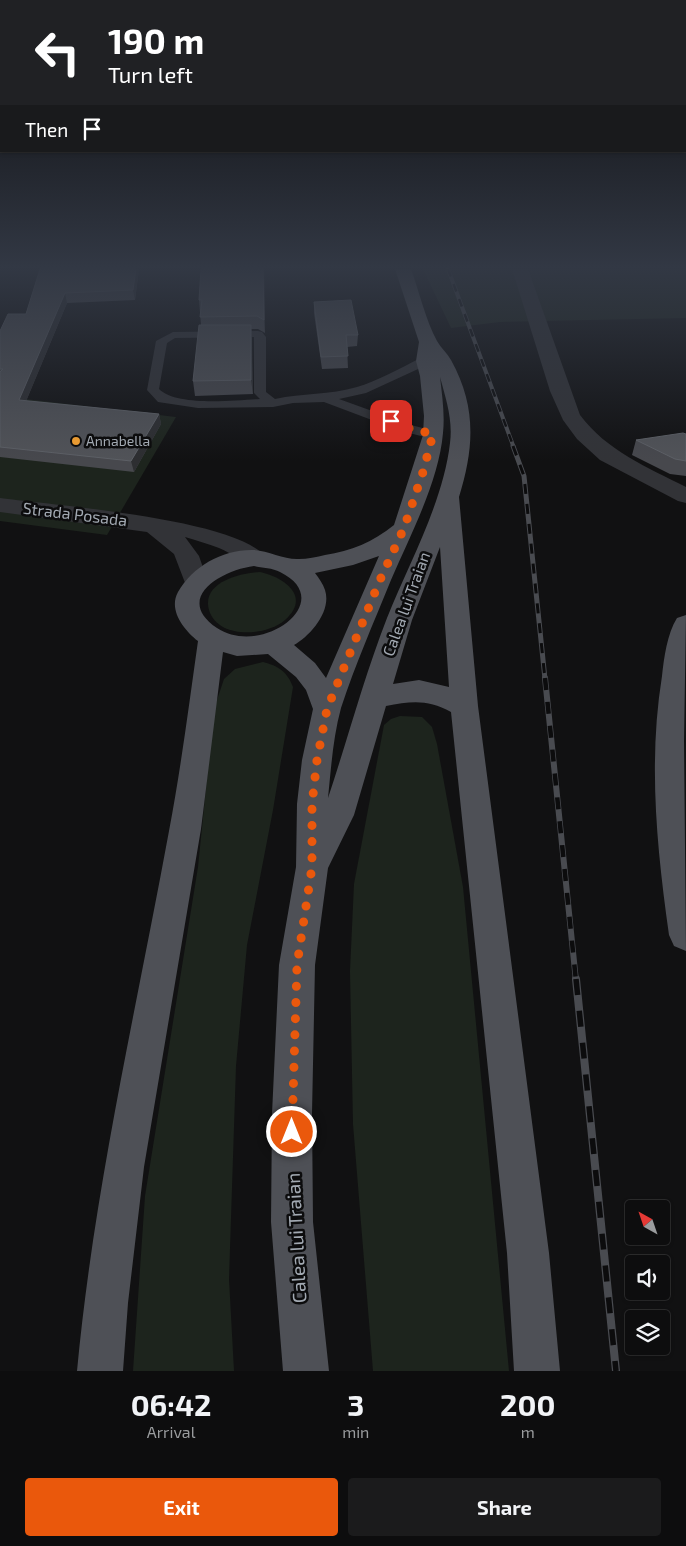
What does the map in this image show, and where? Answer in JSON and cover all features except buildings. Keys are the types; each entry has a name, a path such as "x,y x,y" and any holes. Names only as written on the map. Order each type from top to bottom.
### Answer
{"main road":[{"name":"Calea lui Traian","path":"306,1371 292,1222 292,1114 297,965 312,867 312,804 317,760 327,709 376,589 404,528 423,472 433,434 434,403 426,351 421,333"},
{"name":"Calea lui Traian","path":"312,867 338,815 357,760 374,698 402,611 448,497 456,471 461,442 460,412 449,376 441,359 426,351"},
{"path":"448,497 464,706 528,1254 537,1371"},
{"path":"296,568 328,563 364,553 389,542 404,528"},
{"path":"254,558 270,559 296,568 308,579 315,593 314,608 306,623 291,635 271,643 240,646 211,638 198,629 190,618 187,606 196,582 221,565 254,558"},
{"path":"686,624 673,692 677,748 668,800 686,935"},
{"path":"100,1371 112,1245 140,1068 185,829 211,638"},
{"path":"271,643 294,659 312,676 321,689 327,709"},
{"path":"374,698 402,691 421,690 438,693 464,706"}],"street":[{"path":"541,333 570,416 584,435 608,455 686,496"},
{"name":"Strada Posada","path":"0,505 151,524 211,536 230,543 254,558"},
{"name":"Strada Posada","path":"151,524 169,535 186,550 194,569 196,582"}],"lane":[{"path":"272,403 260,393 260,337 258,334 173,335 162,341 153,390 162,399 198,404 272,403 294,399 325,398 362,390 426,351"},
{"path":"325,398 404,427 433,434"}],"shaded area":[{"path":"0,396 176,417 107,535 0,521"},
{"path":"260,572 285,583 295,596 296,603 293,611 285,620 267,629 244,632 232,631 214,620 209,610 208,600 211,592 224,581 233,577"},
{"path":"263,662 281,670 288,677 293,687 273,810 247,945 236,1066 229,1279 234,1371 133,1371 145,1196 198,867 214,709 224,679 235,669"},
{"path":"400,716 422,717 432,727 437,744 463,887 509,1371 373,1371 353,1124 350,971 354,884 384,725 391,719"}],"railway":[{"path":"472,333 514,448"},
{"path":"513,446 524,476 545,679"},
{"path":"545,678 576,981"},
{"path":"576,979 616,1371"}],"place":[{"name":"Annabella","path":"76,441"}],"route":[{"path":"292,1132 297,965 312,867 312,804 317,760 327,709 380,580 404,528 423,472 433,434 404,427 391,421"}]}
